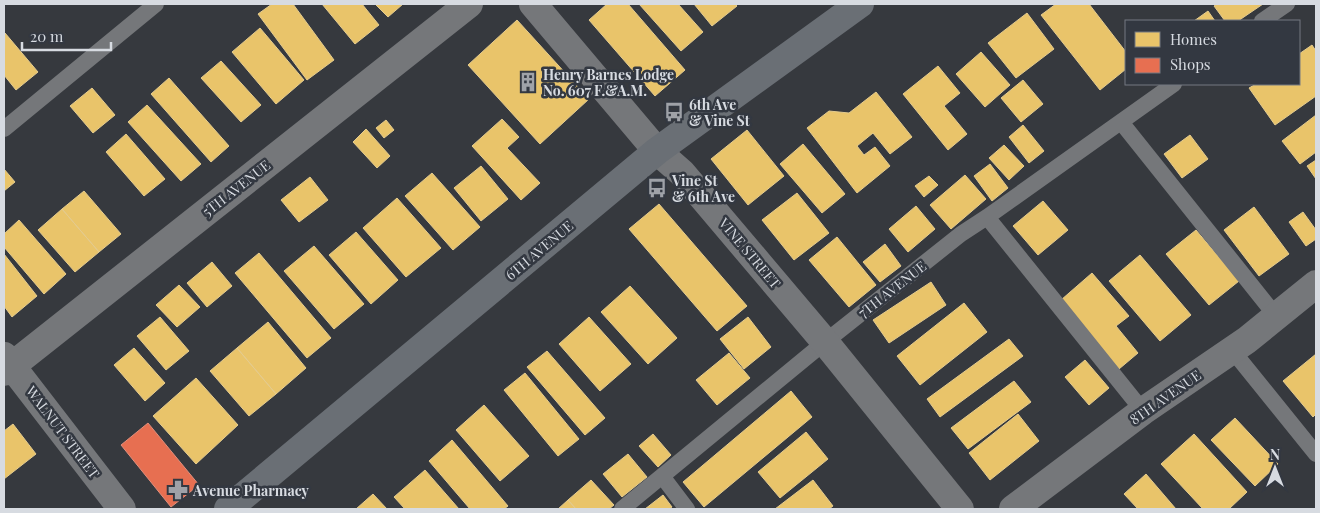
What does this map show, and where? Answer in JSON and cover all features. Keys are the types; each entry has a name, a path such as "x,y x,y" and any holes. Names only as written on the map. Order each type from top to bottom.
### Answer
{"main road":[{"name":"6TH AVENUE","path":"228,509 656,150 860,4"}],"street":[{"name":"5TH AVENUE","path":"7,364 470,4"},
{"name":"VINE STREET","path":"533,4 656,150 682,173 825,342 954,507"},
{"name":"8TH AVENUE","path":"1013,509 1143,412 1232,350 1316,284"},
{"name":"WALNUT STREET","path":"7,364 122,509"}],"lane":[{"path":"4,128 156,4"},
{"path":"1263,20 1287,4"},
{"name":"7TH AVENUE","path":"622,509 825,342 961,234 1173,85"},
{"path":"1121,122 1276,316"},
{"path":"987,217 1143,412"},
{"path":"1232,350 1316,454"},
{"path":"662,476 687,509"}],"building: Homes":[{"path":"272,4 293,4 334,60 307,80 258,14"},
{"path":"322,4 362,4 379,25 355,44"},
{"path":"375,4 403,4 388,17"},
{"path":"607,4 628,4 685,70 655,96 589,20"},
{"path":"639,4 678,4 703,32 681,51"},
{"path":"694,4 735,4 737,6 712,26"},
{"path":"1056,4 1089,4 1125,51 1125,70 1100,90 1041,15"},
{"path":"1217,4 1263,4 1239,20 1224,20 1214,6"},
{"path":"1208,11 1214,20 1195,20"},
{"path":"1027,13 1054,49 1016,78 988,43"},
{"name":"Henry Barnes Lodge No. 607 F.&A.M.","path":"517,20 589,99 540,144 468,65"},
{"path":"260,28 304,80 276,104 232,52"},
{"path":"5,33 38,72 16,90 4,75"},
{"path":"1312,45 1316,51 1316,96 1275,125 1249,88 1254,85 1300,85 1300,53"},
{"path":"981,52 1010,85 985,107 956,74"},
{"path":"221,61 261,105 241,122 201,78"},
{"path":"938,66 960,93 944,106 967,134 948,150 903,94"},
{"path":"169,78 229,146 211,162 151,94"},
{"path":"1023,80 1043,104 1021,122 1001,98"},
{"path":"92,88 115,115 93,133 70,106"},
{"path":"876,92 912,137 890,154 873,133 857,146 864,155 875,147 890,166 857,193 807,128 829,111 849,113"},
{"path":"147,105 201,164 181,181 128,122"},
{"path":"1316,115 1316,152 1300,164 1282,141"},
{"path":"502,119 519,137 507,148 540,183 521,200 472,146"},
{"path":"386,120 394,130 384,138 376,128"},
{"path":"1023,125 1044,151 1029,163 1009,137"},
{"path":"366,129 390,156 377,168 353,142"},
{"path":"747,130 784,176 748,205 711,159"},
{"path":"126,134 165,179 144,196 106,152"},
{"path":"1190,135 1208,159 1182,178 1164,154"},
{"path":"803,144 845,194 822,213 780,164"},
{"path":"1004,145 1024,166 1009,180 989,158"},
{"path":"1316,160 1316,179 1307,166"},
{"path":"990,164 1008,188 992,201 974,176"},
{"path":"481,166 508,199 481,221 454,188"},
{"path":"4,169 15,182 4,191"},
{"path":"432,173 480,227 453,250 405,196"},
{"path":"965,175 986,199 951,229 930,205"},
{"path":"929,176 938,185 924,197 915,186"},
{"path":"310,177 328,200 299,222 281,200"},
{"path":"84,191 121,234 99,252 62,209"},
{"path":"797,193 829,233 794,260 762,220"},
{"path":"397,198 441,248 406,277 363,228"},
{"path":"1043,201 1068,230 1038,255 1013,226"},
{"path":"659,204 747,306 717,331 629,229"},
{"path":"916,206 935,229 908,252 889,229"},
{"path":"1254,207 1289,254 1259,276 1224,230"},
{"path":"62,209 99,252 75,272 38,230"},
{"path":"1303,212 1316,230 1316,239 1306,246 1289,222"},
{"path":"19,220 66,274 44,294 4,247 4,234"},
{"path":"1196,230 1239,281 1209,305 1166,254"},
{"path":"356,232 398,280 371,304 329,255"},
{"path":"837,237 876,285 849,307 809,260"},
{"path":"885,244 901,266 880,282 863,262"},
{"path":"314,246 364,304 334,329 284,271"},
{"path":"259,253 331,338 307,358 235,273"},
{"path":"4,254 37,296 12,317 4,306"},
{"path":"1140,255 1191,315 1160,341 1109,281"},
{"path":"212,262 232,286 207,307 187,283"},
{"path":"1092,273 1129,316 1116,326 1138,353 1119,369 1061,300"},
{"path":"931,282 946,305 889,343 873,320"},
{"path":"179,285 200,307 177,327 156,305"},
{"path":"630,286 677,338 648,364 601,312"},
{"path":"964,303 987,332 920,385 897,356"},
{"path":"160,317 189,351 166,370 137,336"},
{"path":"589,317 631,364 600,391 559,344"},
{"path":"748,317 771,347 744,369 720,339"},
{"path":"268,322 306,368 276,394 237,348"},
{"path":"1009,339 1023,356 940,417 927,399"},
{"path":"134,348 165,383 145,401 114,365"},
{"path":"237,348 276,394 249,416 210,371"},
{"path":"547,351 605,418 585,435 527,367"},
{"path":"729,353 750,378 717,405 696,380"},
{"path":"1316,354 1316,414 1313,417 1283,381"},
{"path":"1085,360 1109,388 1089,405 1065,377"},
{"path":"525,373 579,439 558,456 504,390"},
{"path":"196,378 238,425 196,464 153,416"},
{"path":"1014,381 1031,402 968,449 951,428"},
{"path":"791,391 812,417 704,507 683,482"},
{"path":"484,405 529,456 500,481 456,430"},
{"path":"1018,414 1039,441 990,480 969,453"},
{"path":"1235,418 1278,464 1255,486 1211,440"},
{"path":"13,424 36,454 4,479 4,431"},
{"path":"806,432 828,459 780,498 758,472"},
{"path":"653,434 671,455 658,467 639,446"},
{"path":"1194,434 1247,492 1229,509 1203,509 1161,464"},
{"path":"452,440 508,506 504,509 470,509 429,461"},
{"path":"628,454 647,477 622,497 603,474"},
{"path":"425,470 459,509 405,509 394,497"},
{"path":"1146,474 1176,509 1138,509 1124,494"},
{"path":"591,480 614,505 609,509 576,509 568,500"},
{"path":"813,480 833,506 829,509 775,509"},
{"path":"373,494 387,509 356,509"},
{"path":"663,495 672,507 669,509 645,509"},
{"path":"568,500 576,509 558,509"}],"building: Shops":[{"path":"148,423 199,485 171,507 121,445"}],"place":[{"name":"Henry Barnes Lodge No. 607 F.&A.M.","path":"528,82"},
{"name":"6th Ave & Vine St","path":"674,112"},
{"name":"Vine St & 6th Ave","path":"657,188"},
{"name":"Avenue Pharmacy","path":"178,490"}]}
